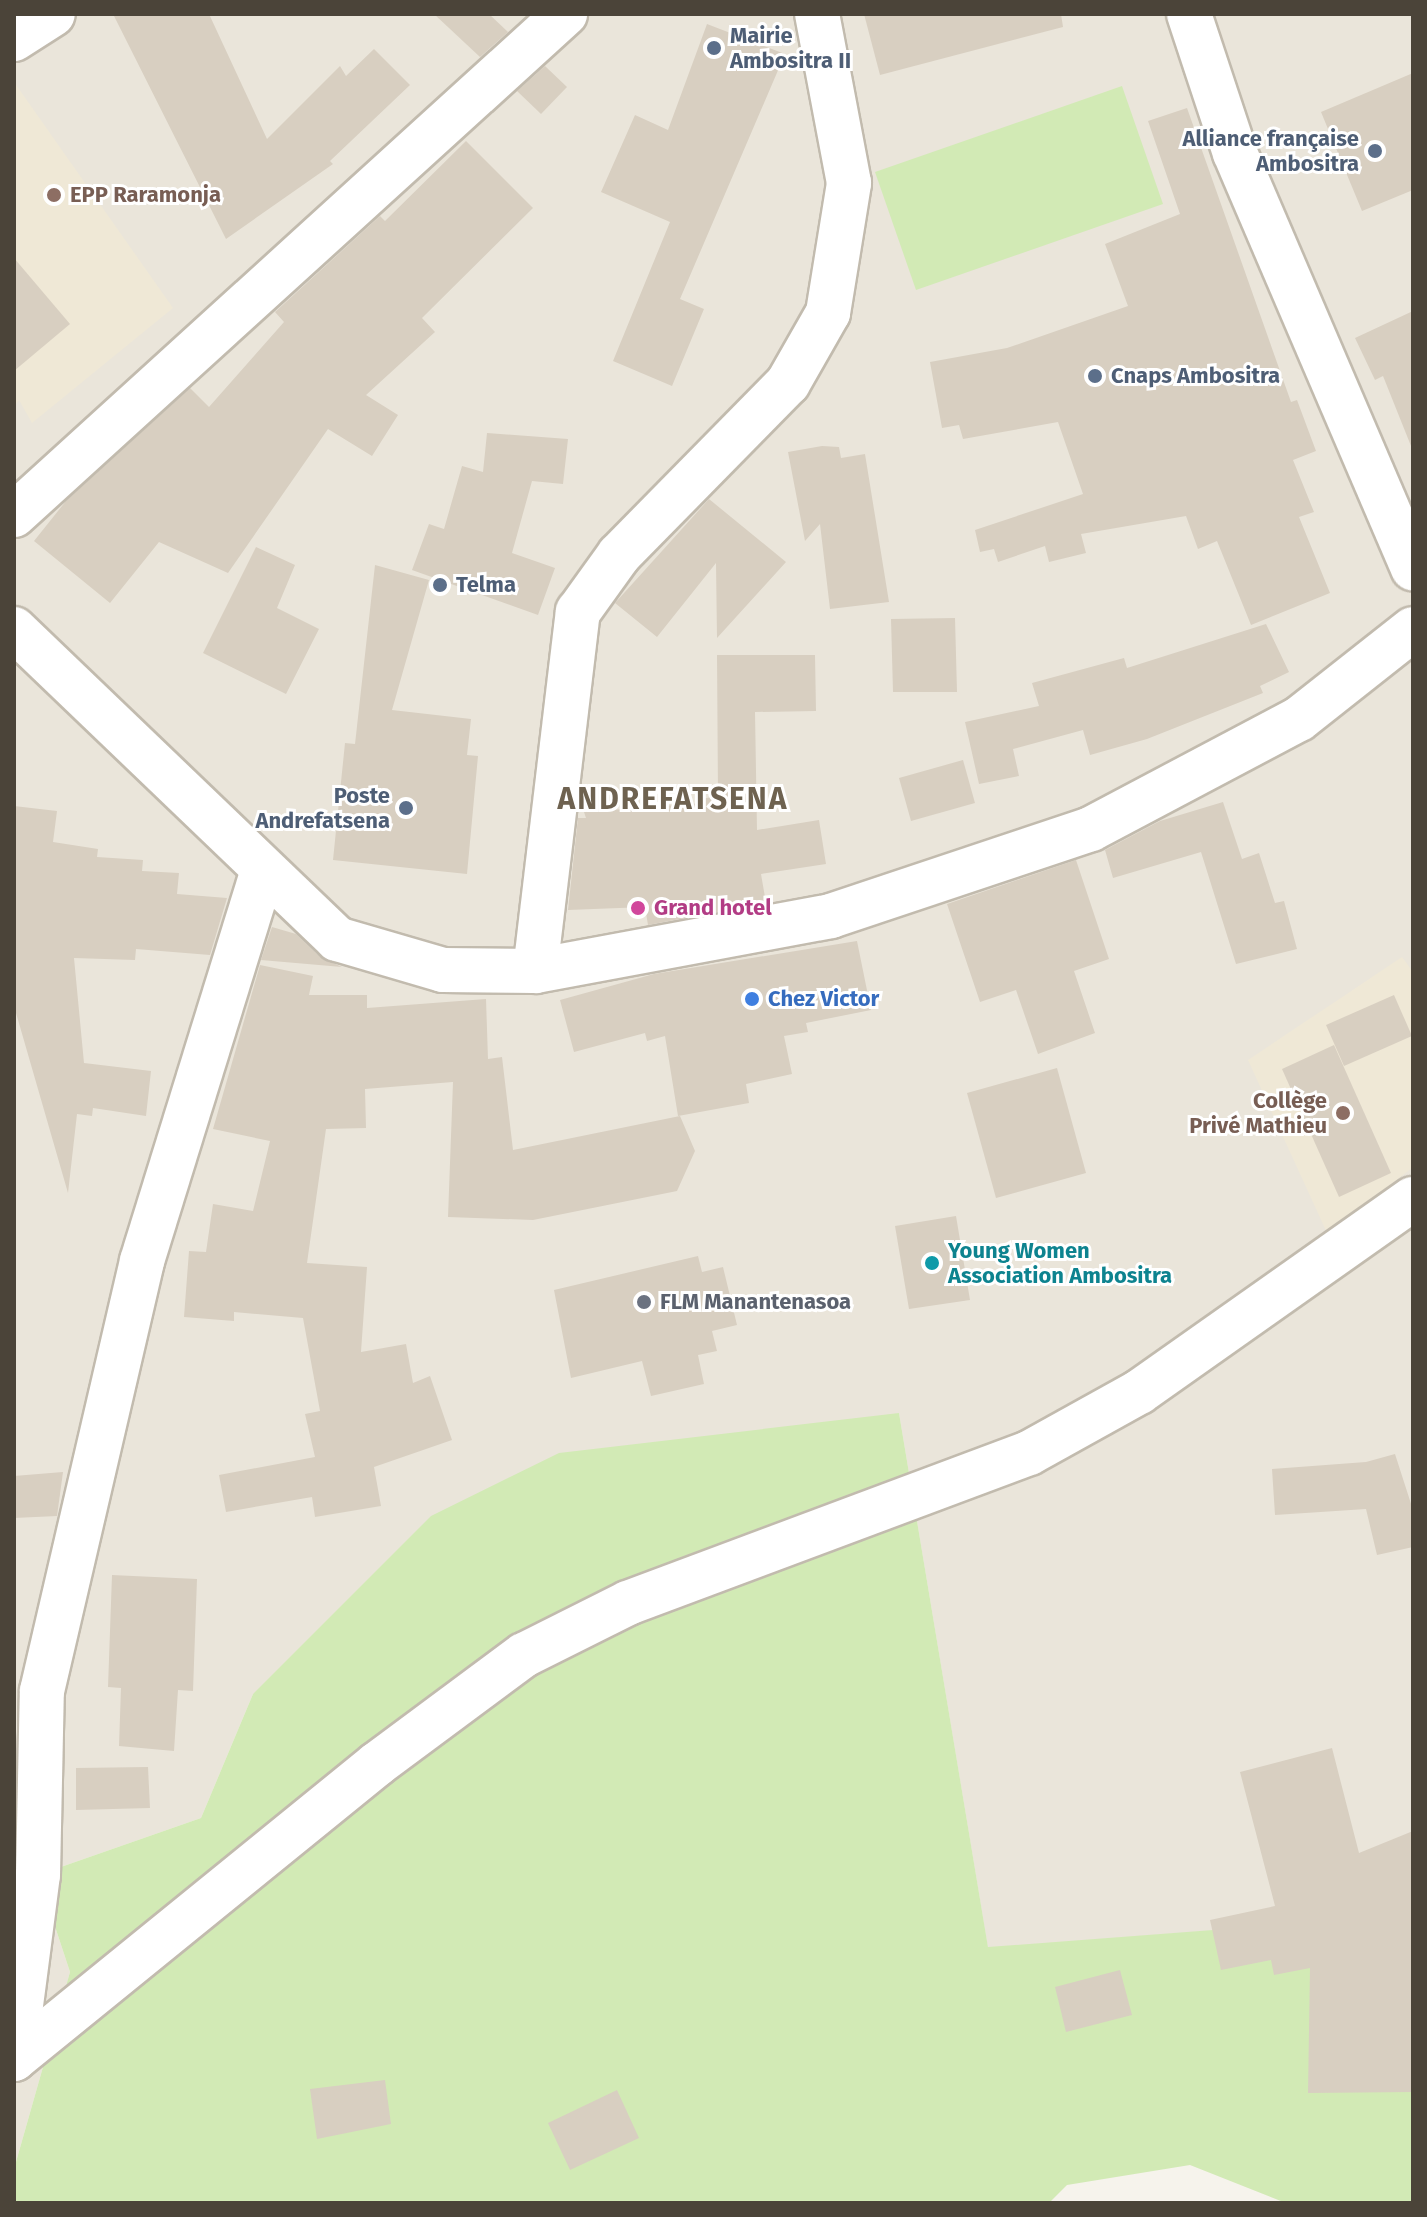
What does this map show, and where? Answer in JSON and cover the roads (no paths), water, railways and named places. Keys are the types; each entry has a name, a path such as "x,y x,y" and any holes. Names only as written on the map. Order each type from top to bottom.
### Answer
{"street":[{"path":"14,39 53,14"},
{"path":"14,515 565,14"},
{"path":"535,971 578,612 619,555 788,383 828,313 849,183 817,14"},
{"path":"1189,14 1235,153 1413,568"},
{"path":"14,629 337,939 443,970 535,971 831,916 1091,829 1299,719 1413,629"},
{"path":"14,2059 38,1875 42,1691 142,1261 263,870"},
{"path":"14,2059 377,1764 524,1655 628,1603 1029,1453 1139,1392 1413,1199"}],"place":[{"name":"Mairie Ambositra II","path":"714,48"},
{"name":"Alliance française Ambositra","path":"1375,151"},
{"name":"EPP Raramonja","path":"54,195"},
{"name":"Cnaps Ambositra","path":"1095,376"},
{"name":"Telma","path":"440,585"},
{"name":"Poste Andrefatsena","path":"406,808"},
{"name":"Grand hotel","path":"638,908"},
{"name":"Chez Victor","path":"752,999"},
{"name":"Collège Privé Mathieu","path":"1343,1113"},
{"name":"Young Women Association Ambositra","path":"932,1263"},
{"name":"FLM Manantenasoa","path":"644,1302"}],"district":[{"name":"ANDREFATSENA","path":"673,799"}]}
